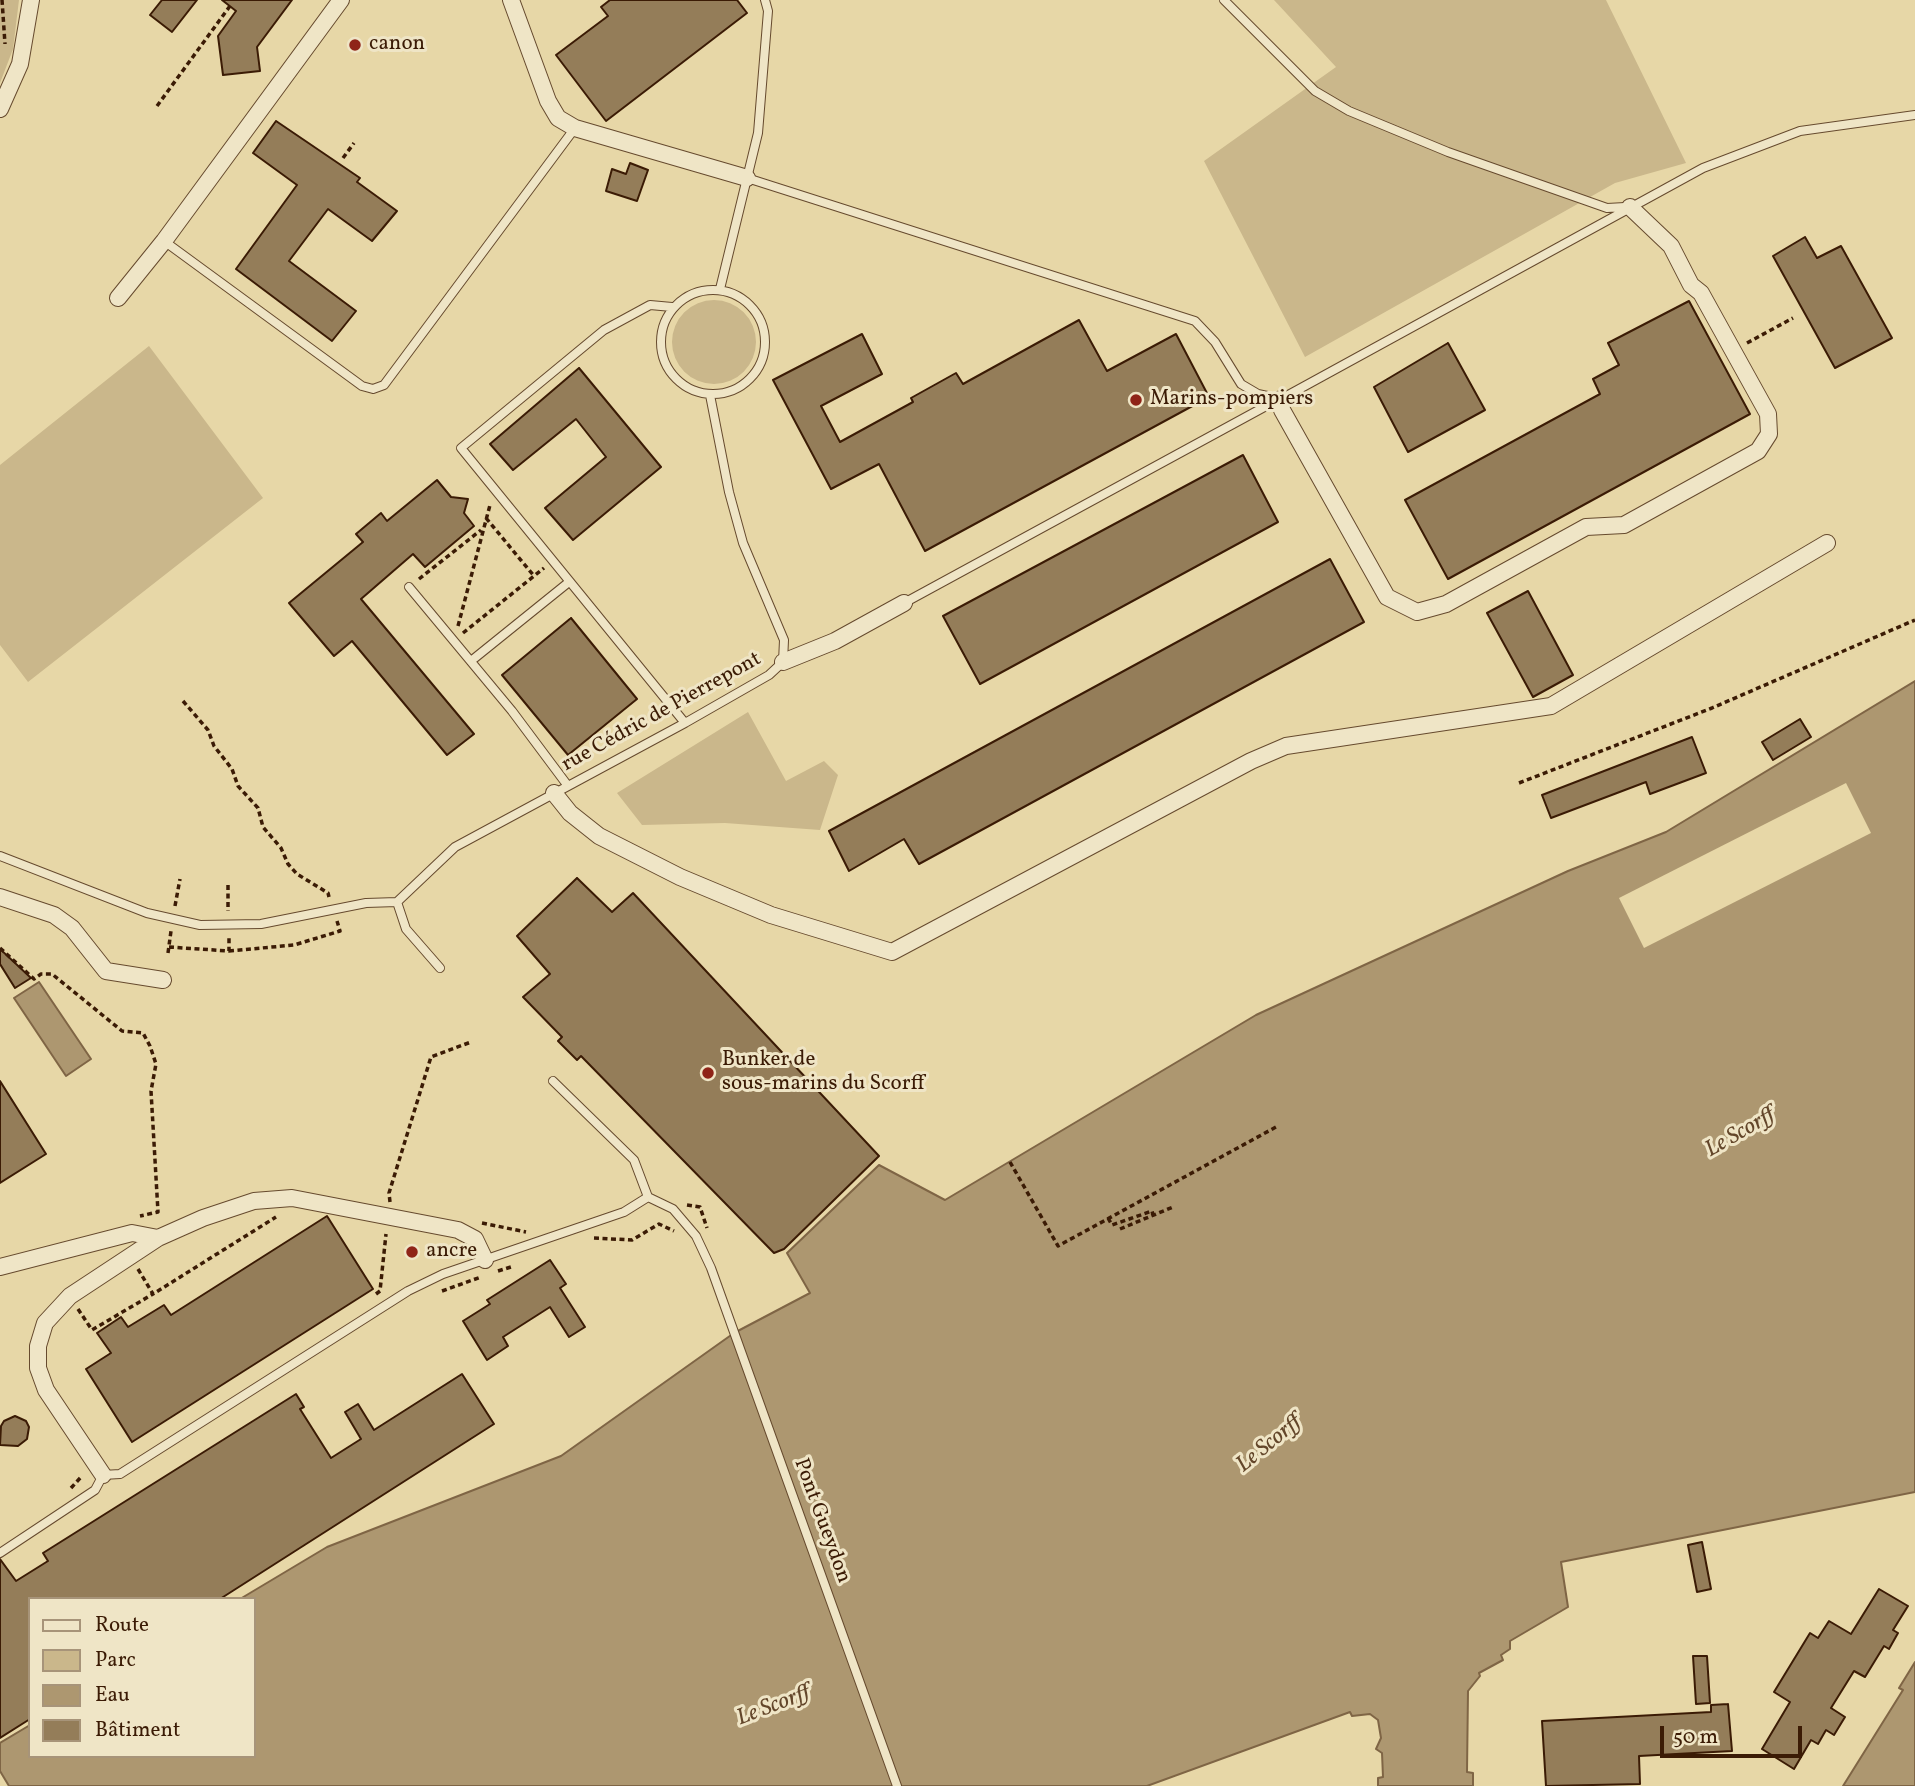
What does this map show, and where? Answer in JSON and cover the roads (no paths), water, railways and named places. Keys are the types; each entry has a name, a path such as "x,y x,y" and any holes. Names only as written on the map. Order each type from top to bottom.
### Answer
{"street":[{"path":"0,109 20,65 31,0"},
{"path":"118,298 164,241 341,0"},
{"path":"511,0 548,101 558,118 575,128 747,178"},
{"path":"1281,399 1282,410 1294,433 1387,597 1417,612 1446,604 1586,527 1623,525 1758,451 1769,434 1768,414 1701,293 1691,285 1671,246 1630,207"},
{"path":"561,789 570,813 599,836 680,877 771,915 892,952 1251,761 1286,746 1551,706 1827,543"},
{"path":"783,662 835,641 904,603"},
{"path":"0,897 54,915 72,928 106,971 163,980"},
{"path":"103,1475 46,1390 38,1368 38,1346 45,1323 70,1296 158,1238 203,1218 254,1201 292,1198 389,1210 458,1230 475,1239 485,1260"},
{"path":"0,1267 132,1233 158,1238"}],"lane":[{"path":"720,289 758,133 768,11 765,0"},
{"path":"1224,0 1315,91 1349,111 1448,152 1606,208 1630,207"},
{"path":"904,603 1703,167 1800,131 1915,115"},
{"path":"164,241 362,386 373,389 384,385 575,128"},
{"path":"747,178 1195,321 1215,342 1241,384 1258,394 1281,399"},
{"path":"720,289 736,294 751,305 761,319 765,336 764,354 757,370 745,383 730,392 710,395 681,384 669,371 662,356 662,330 672,307 694,293 720,289"},
{"path":"672,307 650,305 604,330 460,448 685,723"},
{"name":"rue Cédric de Pierrepont","path":"397,902 455,847 685,723 769,675 783,662 783,640 743,543 732,505 710,395"},
{"path":"471,661 569,582"},
{"path":"409,587 471,661 561,789"},
{"path":"0,856 172,921 201,925 261,924 366,903 397,902 406,929 440,968"},
{"path":"0,1553 95,1490 103,1475 120,1474 408,1291 485,1260 624,1212 648,1197 634,1160 553,1081"},
{"name":"Pont Gueydon","path":"648,1197 673,1209 696,1236 711,1268 897,1786"}],"water":[{"name":"Le Scorff","path":"1915,681 1915,1492 1561,1562 1568,1607 1510,1641 1510,1649 1501,1655 1503,1660 1479,1673 1480,1676 1468,1691 1467,1772 1473,1773 1473,1786 1378,1786 1378,1778 1383,1777 1382,1753 1376,1749 1381,1738 1378,1720 1370,1714 1352,1716 1350,1712 1147,1786 9,1786 0,1771 0,1743 28,1726 28,1758 256,1758 256,1597 243,1597 327,1547 561,1456 734,1333 810,1293 787,1253 879,1165 945,1200 1256,1015 1568,871 1666,832"},
{"path":"39,982 91,1059 66,1076 14,998"},
{"path":"1915,1662 1915,1786 1843,1786 1903,1690 1899,1688"}],"place":[{"name":"canon","path":"355,45"},
{"name":"Marins-pompiers","path":"1136,400"},
{"name":"Bunker de sous-marins du Scorff","path":"708,1073"},
{"name":"ancre","path":"412,1252"}]}
